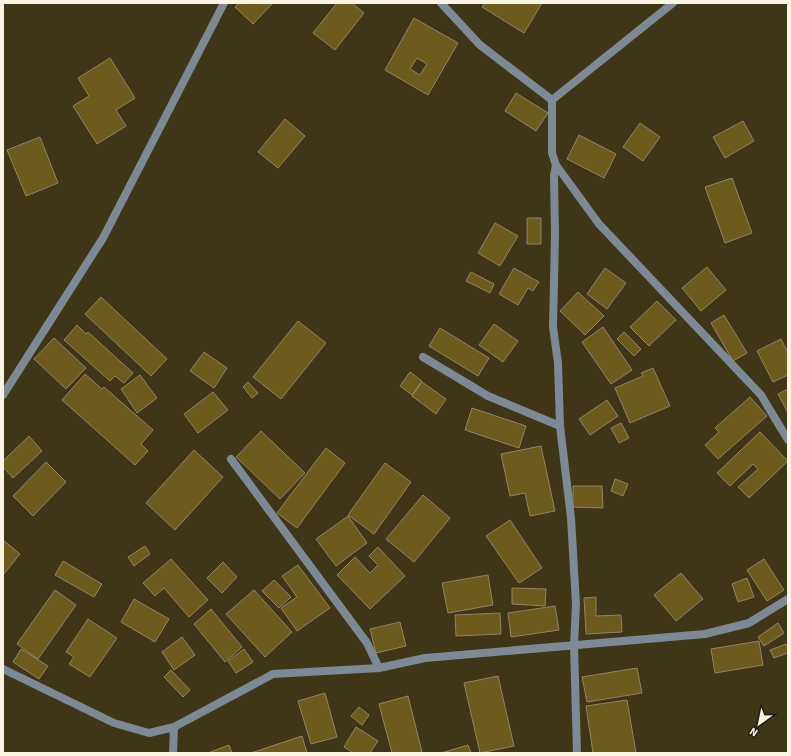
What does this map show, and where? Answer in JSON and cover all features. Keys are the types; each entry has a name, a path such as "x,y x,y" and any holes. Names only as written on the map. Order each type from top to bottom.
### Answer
{"street":[{"path":"3,395 103,238 224,3"},
{"path":"441,3 480,45 552,100"},
{"path":"552,100 673,3"},
{"path":"552,100 552,153 556,165 599,224 761,395 788,440"},
{"path":"556,165 554,175 556,235 553,327 558,363 560,426 571,518 576,604 574,645 577,753"},
{"path":"423,357 488,396 560,426"},
{"path":"231,459 367,643 379,668"},
{"path":"3,669 114,723 149,733 174,727 273,674 379,668 425,658 704,634 749,623 788,599"},
{"path":"172,753 174,727"}],"building":[{"path":"239,3 273,3 253,24 235,7"},
{"path":"337,3 352,3 364,13 335,50 313,33"},
{"path":"485,3 542,3 524,33 482,7"},
{"path":"414,18 458,43 428,95 385,70","holes":["417,58 427,64 420,75 410,69"]},
{"path":"110,58 135,98 116,110 126,126 97,144 73,106 89,96 78,78"},
{"path":"516,93 548,113 536,131 505,111"},
{"path":"285,119 305,136 278,168 258,152"},
{"path":"743,121 754,141 725,158 713,137"},
{"path":"640,123 660,137 643,161 623,147"},
{"path":"579,135 616,154 604,178 567,159"},
{"path":"40,137 58,183 26,196 7,150"},
{"path":"732,178 752,233 725,243 705,187"},
{"path":"527,218 541,218 541,244 527,244"},
{"path":"495,223 518,236 500,266 478,253"},
{"path":"707,267 726,290 701,311 682,288"},
{"path":"514,268 539,282 533,291 528,288 518,305 499,294"},
{"path":"605,268 626,283 607,309 587,294"},
{"path":"471,272 494,284 490,293 466,281"},
{"path":"578,292 604,316 585,335 560,311"},
{"path":"101,297 167,359 151,376 85,314"},
{"path":"657,301 676,320 649,346 630,327"},
{"path":"724,315 747,353 733,361 711,323"},
{"path":"298,321 326,343 281,399 253,377"},
{"path":"494,324 518,341 503,362 479,345"},
{"path":"77,325 86,334 88,332 133,373 124,383 115,376 110,381 64,340"},
{"path":"603,327 632,370 611,384 582,342"},
{"path":"440,328 489,358 478,376 429,346"},
{"path":"624,332 641,349 634,356 617,339"},
{"path":"54,338 86,368 66,389 34,359"},
{"path":"781,339 788,353 788,375 773,382 757,351"},
{"path":"204,352 227,368 214,388 190,371"},
{"path":"653,368 670,406 630,423 615,388 643,376 641,373"},
{"path":"410,372 422,381 412,395 400,386"},
{"path":"85,374 102,389 104,387 153,430 141,444 148,451 135,465 62,400"},
{"path":"140,375 157,398 137,413 121,389"},
{"path":"248,382 258,393 252,398 243,387"},
{"path":"422,382 446,399 436,414 412,396"},
{"path":"788,389 788,413 778,394"},
{"path":"213,392 228,410 198,433 184,414"},
{"path":"750,397 767,416 718,459 705,445 719,432 715,428"},
{"path":"607,400 618,416 590,435 579,419"},
{"path":"472,408 526,426 519,448 465,430"},
{"path":"621,423 629,438 619,443 611,428"},
{"path":"261,431 305,473 280,499 236,457"},
{"path":"760,432 788,461 749,498 738,487 758,469 753,464 730,486 717,473"},
{"path":"29,436 42,451 13,478 3,467 3,461"},
{"path":"541,446 555,511 530,516 525,493 510,496 501,454"},
{"path":"326,448 345,463 297,528 277,513"},
{"path":"194,450 223,477 175,530 146,503"},
{"path":"46,462 66,482 33,516 13,496"},
{"path":"385,463 411,482 374,534 348,515"},
{"path":"615,479 628,484 623,496 611,491"},
{"path":"573,486 602,486 603,508 573,507"},
{"path":"423,495 450,518 414,562 386,539"},
{"path":"348,516 367,543 336,566 316,539"},
{"path":"510,520 542,568 519,583 486,536"},
{"path":"3,540 20,554 3,575"},
{"path":"145,546 150,554 134,566 128,557"},
{"path":"378,547 405,576 370,609 337,575 355,557 370,573 378,565 369,556"},
{"path":"171,559 208,600 189,617 164,588 155,596 143,583"},
{"path":"764,559 784,590 767,601 747,570"},
{"path":"63,561 102,584 94,597 55,575"},
{"path":"223,562 237,577 222,593 207,578"},
{"path":"298,565 330,608 297,631 281,608 297,597 282,576"},
{"path":"681,573 703,599 676,621 654,595"},
{"path":"488,575 493,605 448,613 442,583"},
{"path":"747,578 754,597 738,602 732,584"},
{"path":"274,580 291,597 279,608 262,591"},
{"path":"512,588 546,589 545,606 512,604"},
{"path":"55,590 76,605 38,659 17,644"},
{"path":"254,590 292,632 265,657 226,614"},
{"path":"596,597 596,616 621,615 622,632 586,634 584,598"},
{"path":"134,599 169,619 155,642 121,622"},
{"path":"555,606 559,630 511,637 508,613"},
{"path":"211,609 242,647 225,662 194,624"},
{"path":"500,613 501,634 456,636 455,615"},
{"path":"88,619 117,638 90,677 69,664 74,657 66,652"},
{"path":"400,622 406,646 376,653 370,629"},
{"path":"778,623 784,633 764,646 758,637"},
{"path":"182,637 195,655 174,670 162,652"},
{"path":"759,641 763,665 715,673 711,649"},
{"path":"786,644 788,653 774,658 770,650"},
{"path":"21,649 48,666 39,679 13,662"},
{"path":"244,649 253,662 236,673 228,661"},
{"path":"637,668 642,693 587,702 582,677"},
{"path":"171,670 190,690 183,697 164,677"},
{"path":"498,676 514,746 480,753 464,683"},
{"path":"325,693 337,737 311,744 298,701"},
{"path":"408,696 422,752 392,753 379,704"},
{"path":"627,700 636,753 593,753 586,706"},
{"path":"359,707 369,715 362,725 351,716"},
{"path":"356,727 378,741 370,753 353,753 344,747"},
{"path":"302,736 307,753 251,753"},
{"path":"229,745 232,753 208,753"},
{"path":"468,745 471,753 441,753"}]}
